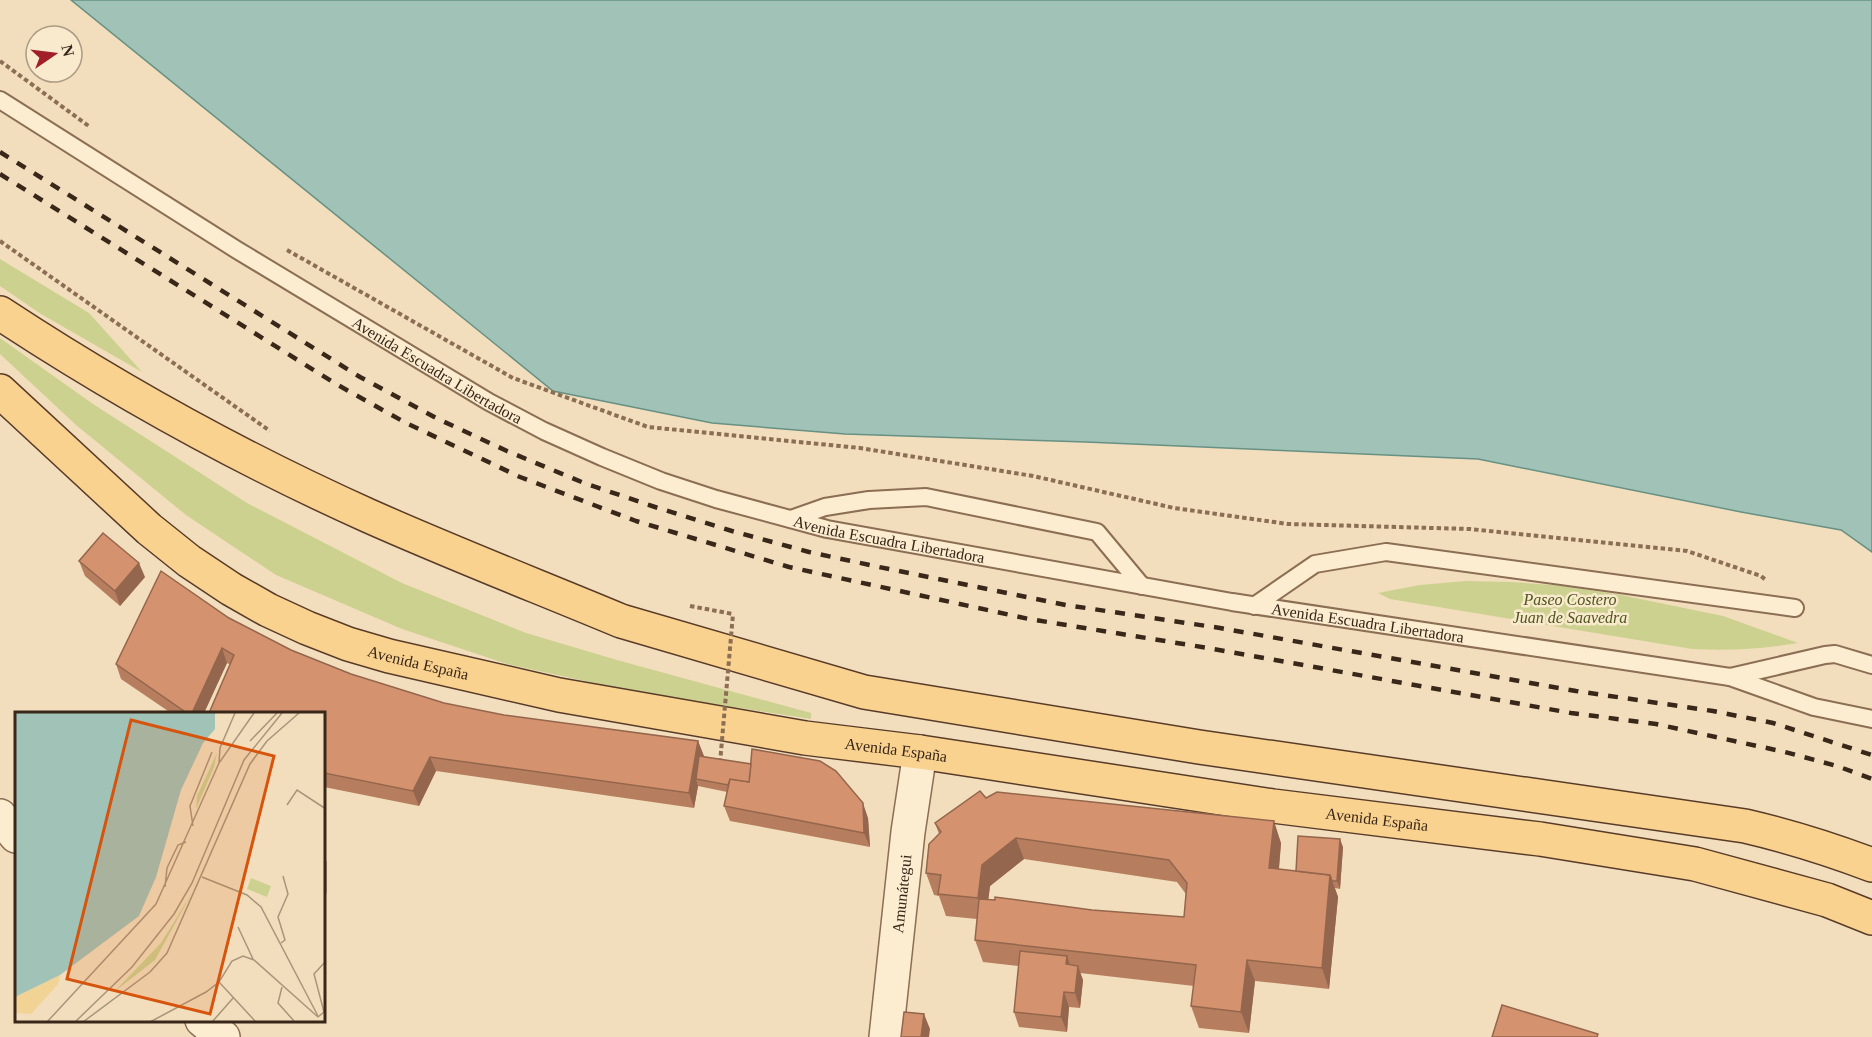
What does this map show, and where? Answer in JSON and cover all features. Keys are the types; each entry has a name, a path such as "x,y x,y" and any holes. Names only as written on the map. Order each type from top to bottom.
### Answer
{"main road":[{"path":"0,313 101,376 189,426 278,472 380,520 621,621 657,632 864,692 1199,747 1744,826 1837,851 1872,865"},
{"name":"Avenida España","path":"0,391 149,529 189,561 231,589 308,628 348,644 389,656 559,695 805,738 921,752 1273,806 1539,838 1695,864 1827,900 1872,918"}],"street":[{"name":"Amunátegui","path":"886,1037 908,832 921,752"},
{"path":"0,816 15,835"},
{"path":"204,1022 223,1037"}],"lane":[{"name":"Avenida Escuadra Libertadora","path":"0,100 237,250 489,402 583,448 661,481 716,499 839,531 1254,606 1730,677 1814,707 1872,719"},
{"path":"790,519 825,507 869,500 926,497 1097,532 1142,586"},
{"path":"1254,606 1315,564 1386,552 1795,608"},
{"path":"1730,677 1834,654 1872,665"}],"path":[{"path":"0,61 94,130"},
{"path":"0,241 270,432"},
{"path":"284,249 513,378 648,427 860,448 1033,476 1174,508 1288,524 1470,529 1688,551 1761,576 1795,608"},
{"path":"682,605 733,614 720,766"}],"green space":[{"path":"0,259 89,313 142,372 41,314 0,286"},
{"path":"0,338 93,404 247,503 402,583 526,633 811,713 811,719 640,693 507,664 402,629 276,575 186,515 76,425 0,354"},
{"name":"Paseo Costero Juan de Saavedra","path":"1465,581 1566,586 1621,595 1723,616 1798,643 1745,649 1692,649 1390,599 1378,593 1420,585"}],"water":[{"path":"71,0 1872,0 1872,552 1841,530 1478,459 845,434 712,423 553,391"}],"building":[{"path":"103,533 139,563 115,591 79,561"},
{"path":"161,571 229,618 291,650 351,674 444,703 504,715 698,741 689,793 430,757 413,791 326,773 326,712 209,712 234,655 222,648 192,712 186,712 116,664"},
{"path":"752,749 820,761 836,771 863,803 864,833 724,806 730,779 749,782"},
{"path":"699,756 751,764 749,782 730,779 728,785 696,779"},
{"path":"980,791 986,798 997,792 1274,821 1269,868 1330,875 1322,968 1247,960 1241,1012 1191,1006 1196,965 975,940 979,899 995,900 995,897 1092,910 1184,917 1187,883 1169,860 1016,838 982,865 978,898 938,894 941,875 926,873 929,844 941,832 935,823"},
{"path":"1298,836 1340,839 1337,881 1332,881 1330,875 1296,871"},
{"path":"1020,951 1067,956 1066,964 1078,966 1075,993 1064,992 1061,1017 1014,1012"},
{"path":"1502,1005 1598,1034 1597,1037 1492,1037"},
{"path":"904,1012 924,1014 921,1037 901,1037"}],"railway":[{"path":"0,152 360,377 436,418 507,451 584,483 655,507 809,552 879,567 1066,605 1220,628 1576,691 1713,711 1773,723 1872,755"},
{"path":"0,174 336,384 406,423 520,477 636,521 789,567 1029,619 1208,648 1571,713 1656,724 1785,752 1837,766 1872,779"}]}
